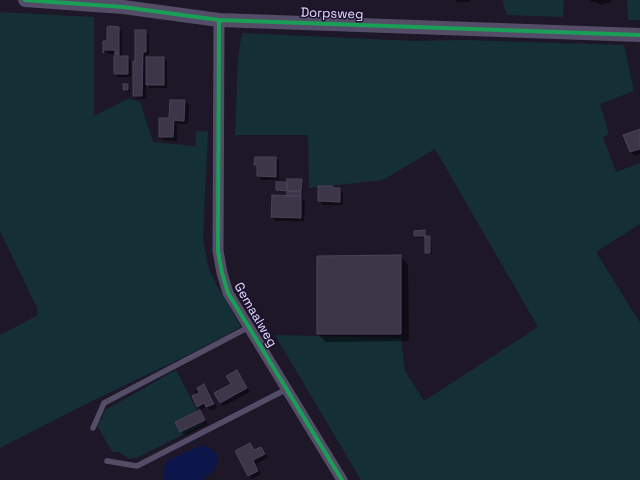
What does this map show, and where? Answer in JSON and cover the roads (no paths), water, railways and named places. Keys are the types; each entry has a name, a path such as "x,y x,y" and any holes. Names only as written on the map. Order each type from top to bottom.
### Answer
{"street":[{"name":"Dorpsweg","path":"25,0 123,7 219,20 640,35"},
{"name":"Gemaalweg","path":"219,20 218,251 222,273 228,293 342,480"}],"lane":[{"path":"93,428 104,403 250,327"},
{"path":"108,461 137,466 287,389"}]}
